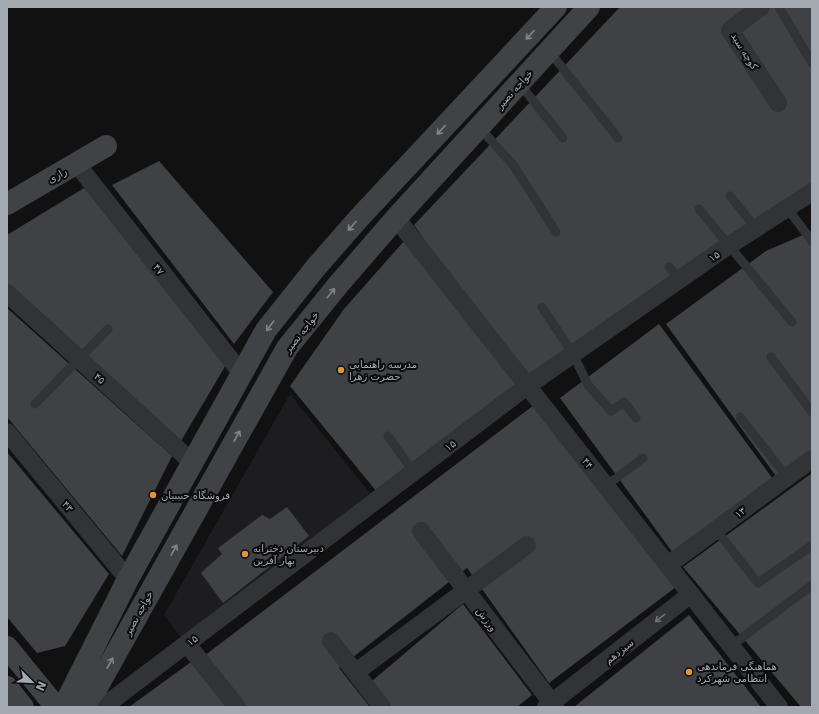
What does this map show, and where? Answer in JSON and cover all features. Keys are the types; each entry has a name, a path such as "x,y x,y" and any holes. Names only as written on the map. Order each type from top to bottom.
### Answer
{"main road":[{"name":"خواجه نصیر","path":"90,691 128,579 266,330 317,266 359,218 556,7"},
{"name":"خواجه نصیر","path":"81,707 287,348 338,285 396,218 589,7"},
{"name":"رازی","path":"7,204 106,146"},
{"path":"7,647 56,707"},
{"path":"7,687 22,707"},
{"name":"خواجه نصیر","path":"67,707 68,698 90,691"}],"street":[{"name":"کوچه سید","path":"761,7 730,30 778,103"},
{"name":"۴۷","path":"76,164 242,374"},
{"name":"۱۵","path":"90,691 111,701 527,386 573,354 675,273 729,246 812,192"},
{"name":"۴۴","path":"396,218 779,707"},
{"name":"۴۵","path":"7,293 193,463"},
{"name":"۴۳","path":"7,432 128,579"},
{"name":"۱۳","path":"668,565 812,459"},
{"name":"ورزش","path":"421,531 551,706"},
{"path":"356,672 527,545"},
{"name":"سیزدهم","path":"551,706 691,594"},
{"path":"331,641 382,707"},
{"path":"187,644 238,707"}],"lane":[{"path":"778,7 812,63"},
{"path":"549,50 618,138"},
{"path":"519,83 563,138"},
{"path":"479,127 514,166 556,232"},
{"path":"730,196 756,228"},
{"path":"787,208 812,240"},
{"path":"699,209 792,322"},
{"path":"542,308 573,354 588,384 611,411 624,402 636,418"},
{"path":"35,404 108,329"},
{"path":"771,357 812,412"},
{"path":"740,417 787,477"},
{"path":"388,436 414,472"},
{"path":"606,486 643,458"},
{"path":"716,530 758,583 811,546"},
{"path":"731,646 812,586"}],"shaded area":[{"name":"دبیرستان دخترانه بهار آفرین","path":"290,394 370,493 182,639 164,615"}],"building":[{"path":"620,7 812,7 812,191 522,379 414,225"},
{"path":"159,161 273,292 234,344 112,185"},
{"path":"84,188 230,358 181,441 7,283 7,235"},
{"path":"812,231 812,455 778,479 666,324 766,251"},
{"path":"405,240 517,386 377,492 290,386 344,309"},
{"path":"7,308 172,456 122,556 7,417"},
{"path":"659,324 773,479 673,553 560,398"},
{"path":"534,405 676,587 549,683 467,568 339,668 370,707 245,707 204,656"},
{"path":"7,452 109,574 65,646 37,653 7,617"},
{"path":"812,473 812,707 801,707 683,567"},
{"path":"287,507 309,536 223,603 201,573 222,554 218,548 262,515 270,519"},
{"path":"463,604 532,695 517,707 392,707 372,681"},
{"path":"689,615 761,707 574,707"},
{"path":"191,662 227,707 129,707"}],"place":[{"name":"مدرسه راهنمایی حضرت زهرا","path":"341,370"},
{"name":"فروشگاه حبیبیان","path":"153,495"},
{"name":"دبیرستان دخترانه بهار آفرین","path":"245,554"},
{"name":"هماهنگی فرماندهی انتظامی شهرکرد","path":"689,672"}]}
